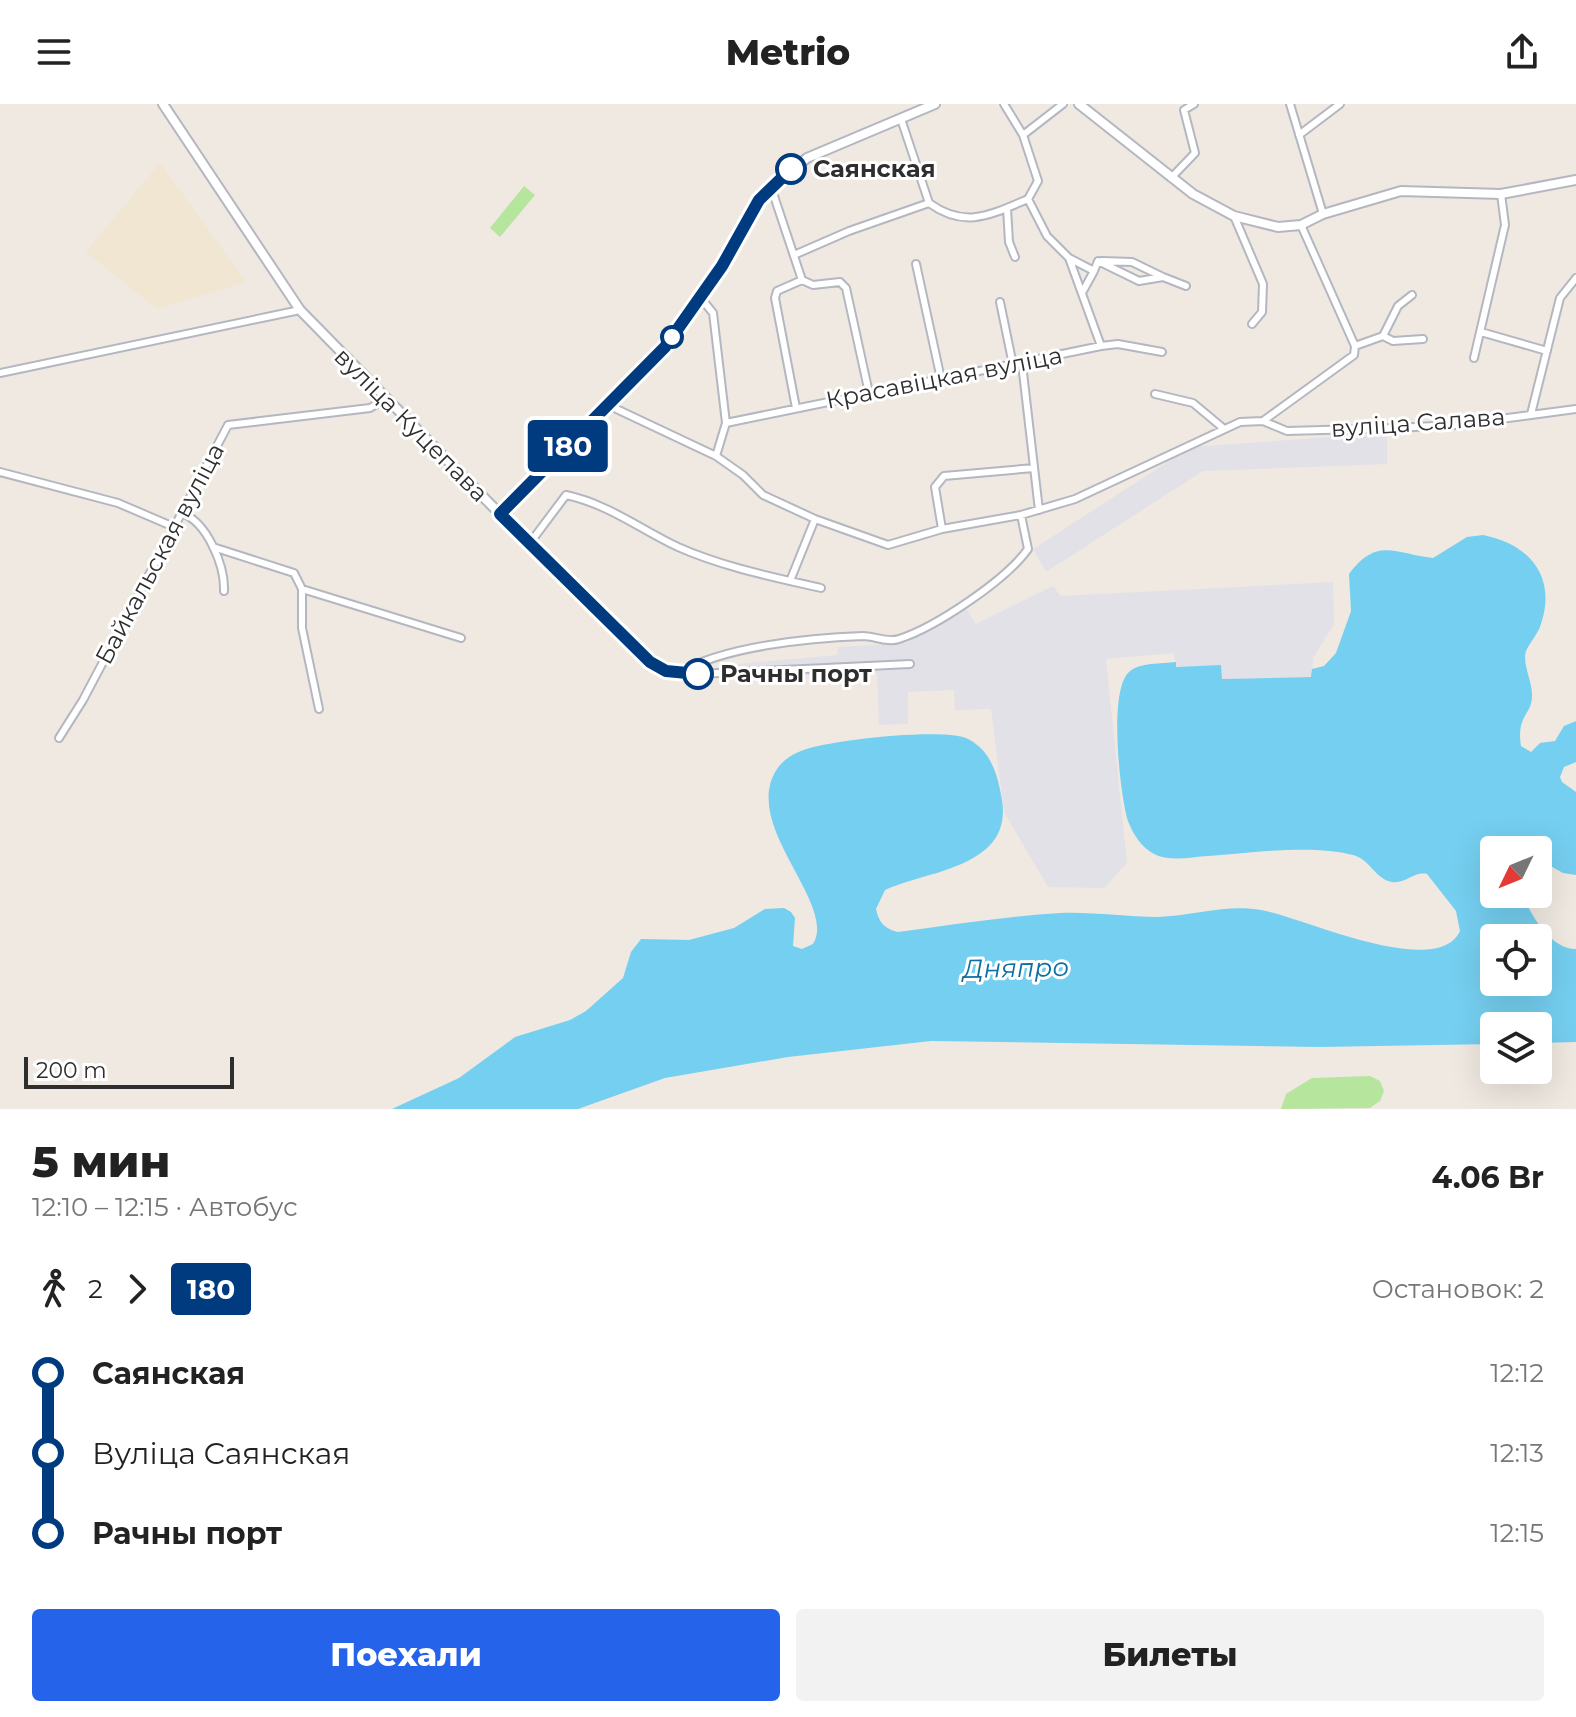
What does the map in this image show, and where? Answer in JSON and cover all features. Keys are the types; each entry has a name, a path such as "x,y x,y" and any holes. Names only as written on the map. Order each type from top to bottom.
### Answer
{"main road":[{"name":"вуліца Куцепава","path":"163,104 300,310 500,514"},
{"path":"500,514 665,347 722,266 747,219 771,187 807,158 857,134 935,104"},
{"path":"1079,104 1171,178 1234,216 1278,227 1301,225 1323,214 1401,191 1501,194 1576,180"}],"street":[{"path":"901,119 929,203 949,217 989,215 1028,199 1038,181 1023,135 1004,104"},
{"path":"1023,135 1063,104"},
{"path":"1171,178 1195,153 1184,110 1194,104"},
{"path":"1290,104 1323,214"},
{"path":"1299,135 1340,104"},
{"path":"771,187 802,280 813,285 840,282 846,288 869,393"},
{"path":"1474,358 1505,225 1501,194"},
{"path":"1028,199 1047,236 1069,258 1094,271"},
{"path":"794,255 849,231 929,203"},
{"path":"1007,208 1009,242 1015,257"},
{"path":"1234,216 1263,284 1262,312 1252,324"},
{"path":"608,405 716,456 743,475 763,495 815,519 888,545 942,529 1021,515 1075,499 1223,428 1263,421 1354,355 1355,346 1301,225"},
{"path":"1069,258 1101,346"},
{"path":"1083,291 1098,261"},
{"path":"1098,261 1139,281 1163,277"},
{"path":"1098,261 1132,262 1186,286"},
{"path":"916,264 941,379"},
{"path":"1531,414 1560,298 1576,278"},
{"path":"796,408 775,298 777,291 802,280"},
{"path":"1355,346 1383,336 1398,306 1412,295"},
{"path":"700,297 713,313 726,423 716,456"},
{"path":"1000,302 1013,365"},
{"path":"0,373 300,310"},
{"path":"1481,332 1547,351"},
{"path":"1383,336 1393,341 1423,339"},
{"name":"Красавіцкая вуліца","path":"726,423 1101,346 1118,344 1162,352"},
{"path":"1022,364 1039,510"},
{"path":"1155,394 1193,403 1223,428"},
{"name":"Байкальская вуліца","path":"59,738 83,700 228,425 370,408 385,399"},
{"name":"вуліца Салава","path":"1263,421 1287,431 1455,425 1576,409"},
{"path":"942,529 935,487 944,476 1034,468"},
{"path":"0,472 118,503 174,527"},
{"path":"530,543 566,495 587,499 630,519 677,547 730,566 821,588"},
{"path":"181,513 192,516 213,547 224,576 224,591"},
{"name":"вуліца Куцепава","path":"500,514 641,655 660,668 679,673 910,664"},
{"path":"679,673 698,661 777,645 865,636 896,640 937,620 1016,566 1028,549 1021,515"},
{"path":"790,581 815,519"},
{"path":"213,547 294,573 302,589 302,628 319,709"},
{"path":"302,589 461,638"}],"shaded area":[{"path":"160,163 246,282 157,309 86,252"},
{"path":"1387,433 1387,464 1203,471 1046,572 1033,549 1191,447"},
{"path":"1333,582 1334,624 1313,658 1312,677 1222,679 1221,666 1176,667 1174,653 1106,659 1127,863 1104,888 1048,887 1004,812 991,709 955,710 954,690 908,692 908,724 879,725 877,673 739,678 738,664 837,655 838,647 907,643 964,605 976,624 1053,586 1061,596"}],"green space":[{"path":"524,186 535,195 500,237 490,228"},
{"path":"1370,1076 1380,1081 1384,1091 1380,1101 1370,1108 1281,1109 1286,1094 1312,1078"}],"water":[{"name":"Дняпро","path":"1483,535 1499,539 1526,554 1542,577 1545,607 1540,628 1525,656 1532,701 1521,727 1521,746 1531,752 1540,743 1555,741 1564,726 1576,721 1576,762 1564,767 1560,777 1576,792 1576,875 1552,867 1552,836 1480,836 1480,908 1529,908 1539,924 1480,924 1480,996 1552,996 1552,938 1576,949 1576,1042 1552,1043 1552,1012 1480,1012 1480,1044 1320,1047 931,1041 788,1057 665,1078 578,1109 392,1109 459,1078 515,1037 570,1020 586,1011 623,978 631,952 641,939 689,940 734,928 765,909 784,908 795,918 793,946 802,949 813,944 817,927 813,908 779,838 771,814 769,791 777,769 788,758 801,751 835,743 886,736 956,736 968,739 983,750 996,774 1003,814 995,839 986,849 963,863 885,890 876,909 881,922 893,931 1061,913 1158,917 1248,909 1397,948 1425,950 1446,945 1460,931 1456,911 1427,874 1392,882 1381,877 1359,857 1319,850 1181,858 1167,858 1149,851 1138,840 1128,821 1119,767 1117,721 1123,683 1129,672 1145,665 1176,662 1176,667 1221,665 1222,679 1311,677 1312,669 1324,666 1336,653 1351,611 1349,574 1359,562 1378,551 1388,550 1433,558 1467,537"}],"bus line":[{"name":"180","path":"698,674 666,671 650,662 500,514 665,347 722,266 759,200 791,169"}],"place":[{"name":"Саянская","path":"791,169"},
{"name":"Рачны порт","path":"698,674"}]}
